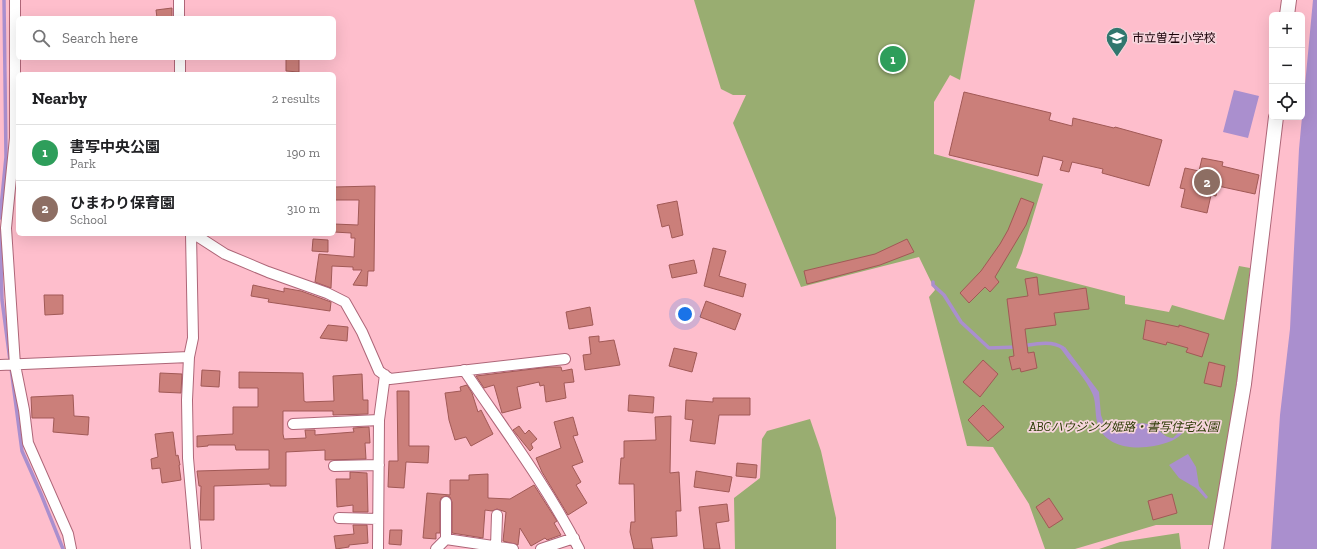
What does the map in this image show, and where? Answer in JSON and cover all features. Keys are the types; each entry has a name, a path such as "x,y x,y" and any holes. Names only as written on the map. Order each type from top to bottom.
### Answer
{"street":[{"path":"16,0 15,138 6,228 15,365 24,410 28,443 68,534 71,549"},
{"path":"179,0 180,16"},
{"path":"1287,12 1289,0"},
{"path":"180,60 180,72"},
{"path":"1216,549 1244,384 1276,120"},
{"path":"191,236 194,338 189,357 187,400 188,458 196,549"},
{"path":"197,236 225,254 268,272 327,293 344,302 362,332 379,371 390,379 565,359"},
{"path":"0,365 189,357"},
{"path":"464,370 530,466 574,538 579,549"},
{"path":"378,549 379,420 385,375"},
{"path":"293,424 379,420"},
{"path":"334,466 379,465"},
{"path":"436,549 446,539 446,502"},
{"path":"496,547 497,515"},
{"path":"339,518 378,519"},
{"path":"540,549 574,538"},
{"path":"446,539 513,549"}],"green space":[{"name":"ABCハウジング姫路・書写住宅公園","path":"694,0 975,0 960,80 950,75 934,102 934,154 1043,184 1016,268 1125,296 1125,304 1169,312 1172,305 1224,320 1239,266 1250,268 1241,353 1215,525 1156,525 1075,549 1045,549 1029,504 993,447 967,446 929,297 935,290 919,257 801,287 733,123 746,95 733,95 721,89"},
{"path":"810,419 821,451 836,518 836,549 735,549 734,498 760,478 762,439 767,431"},
{"path":"1179,533 1181,549 1099,549 1120,542"}],"shaded area":[{"path":"1313,0 1317,0 1317,549 1271,549 1280,415 1290,329 1299,149 1302,120 1305,120 1305,85"},
{"path":"1234,90 1259,96 1248,138 1223,132"},
{"path":"1065,347 1099,392 1101,415 1105,426 1115,428 1145,423 1154,426 1170,438 1173,438 1181,430 1185,430 1179,437 1167,443 1154,446 1128,447 1112,442 1105,437 1100,430 1097,422 1093,395 1082,377 1061,349"},
{"path":"1188,454 1196,467 1199,486 1208,497 1206,499 1196,488 1179,478 1169,465"}],"building":[{"path":"172,8 172,16 157,16 156,10"},
{"path":"286,60 299,60 299,72 286,71"},
{"path":"964,92 1051,113 1049,120 1072,126 1073,118 1115,127 1162,140 1149,186 1102,173 1103,169 1072,162 1069,172 1060,170 1063,161 1043,156 1038,176 949,155"},
{"path":"1202,158 1223,162 1222,166 1259,175 1255,194 1218,186 1216,196 1211,195 1207,213 1181,207 1185,189 1180,188 1185,168 1199,171"},
{"path":"375,186 374,271 368,271 367,286 353,285 362,270 353,270 353,267 332,266 331,288 315,282 319,254 354,257 355,238 351,238 351,233 336,232 336,224 358,225 359,200 336,200 336,187"},
{"path":"1021,198 1034,203 1026,225 995,277 999,282 990,292 985,287 969,303 960,293 981,271 1000,244 1008,230"},
{"path":"677,201 683,235 672,238 669,225 662,227 657,205"},
{"path":"313,239 328,240 328,252 312,251"},
{"path":"907,239 914,252 880,265 807,284 804,271 875,254"},
{"path":"713,248 726,251 719,276 746,284 743,297 704,286"},
{"path":"694,260 697,273 672,278 669,265"},
{"path":"1037,277 1039,295 1086,288 1089,309 1054,313 1056,325 1025,329 1028,353 1034,352 1037,368 1021,372 1020,368 1012,370 1009,357 1014,356 1007,299 1028,296 1025,279"},
{"path":"253,285 284,292 284,288 301,291 331,302 330,311 268,302 269,299 251,296"},
{"path":"44,295 63,295 63,314 45,315"},
{"path":"706,301 741,314 735,330 700,317"},
{"path":"590,307 593,325 569,329 566,312"},
{"path":"1146,320 1179,327 1179,325 1209,334 1202,357 1186,352 1188,348 1167,342 1166,345 1143,339"},
{"path":"328,325 348,327 347,341 320,338"},
{"path":"599,336 599,342 614,340 620,365 585,370 583,355 591,354 589,337"},
{"path":"674,348 697,353 692,372 669,366"},
{"path":"983,360 998,374 980,397 963,382"},
{"path":"1209,362 1225,366 1221,387 1204,383"},
{"path":"549,367 561,367 562,371 572,369 574,382 564,383 566,398 546,402 544,385 540,386 539,382 517,387 521,408 502,413 494,385 484,388 476,376"},
{"path":"202,370 220,371 219,387 201,386"},
{"path":"239,372 303,373 304,401 306,402 334,401 333,376 362,374 363,400 368,400 368,414 333,415 333,411 283,411 283,434 284,439 306,438 305,430 315,430 315,435 354,432 353,428 369,427 370,443 365,443 366,459 325,460 325,450 286,452 286,486 270,486 270,484 214,486 214,520 200,520 201,486 199,486 197,471 269,469 269,450 236,450 235,445 208,445 197,447 197,436 233,434 233,407 258,407 258,388 239,388"},
{"path":"160,373 182,374 181,393 159,392"},
{"path":"467,385 472,393 478,412 481,410 493,434 471,446 466,437 455,440 449,420 445,393 461,391 460,387"},
{"path":"397,391 409,391 409,446 429,446 428,463 406,462 404,488 388,487 389,461 398,461"},
{"path":"73,395 74,416 89,417 88,435 53,432 54,418 32,418 31,397"},
{"path":"629,395 654,397 653,413 628,411"},
{"path":"713,398 750,398 750,415 719,415 715,444 690,441 693,420 685,419 686,400 713,402"},
{"path":"983,405 1004,427 988,441 968,420"},
{"path":"671,416 670,473 679,472 681,511 676,511 677,536 651,538 653,549 634,549 630,532 631,522 635,522 634,484 619,484 621,458 624,458 624,441 656,440 655,417"},
{"path":"573,417 578,435 573,436 583,462 572,466 581,482 576,485 587,503 568,515 542,472 536,458 561,448 554,422"},
{"path":"519,426 525,434 529,430 537,439 531,444 533,448 530,451 513,430"},
{"path":"173,432 176,456 178,455 180,465 181,480 162,483 160,468 152,469 151,459 158,457 155,434"},
{"path":"737,463 757,465 756,478 736,476"},
{"path":"696,471 732,477 729,492 694,487"},
{"path":"350,472 367,473 368,512 353,512 353,505 337,507 336,479 350,479"},
{"path":"488,474 488,498 510,499 534,485 557,521 554,523 561,535 547,540 545,538 531,546 520,528 518,545 503,541 506,512 497,509 492,511 485,510 483,538 452,533 452,502 450,497 446,496 441,498 440,502 440,533 436,533 436,539 423,538 427,493 450,495 450,480 469,480 469,475"},
{"path":"1172,494 1177,513 1153,520 1148,501"},
{"path":"1049,498 1063,519 1049,528 1036,507"},
{"path":"727,504 729,521 716,523 720,549 704,549 699,507"},
{"path":"353,525 367,525 368,543 349,545 349,547 336,549 334,536 354,534"},
{"path":"390,530 402,530 401,545 389,544"}],"waterway":[{"path":"0,218 6,157 4,0"},
{"path":"0,228 2,300 22,451 63,549"},
{"path":"933,282 933,285 944,295 961,322 989,348 1016,347"},
{"path":"1022,346 1049,343 1063,348"}],"place":[{"name":"市立曽左小学校","path":"1117,58"},
{"name":"書写中央公園","path":"893,59"},
{"name":"ひまわり保育園","path":"1207,182"}]}
